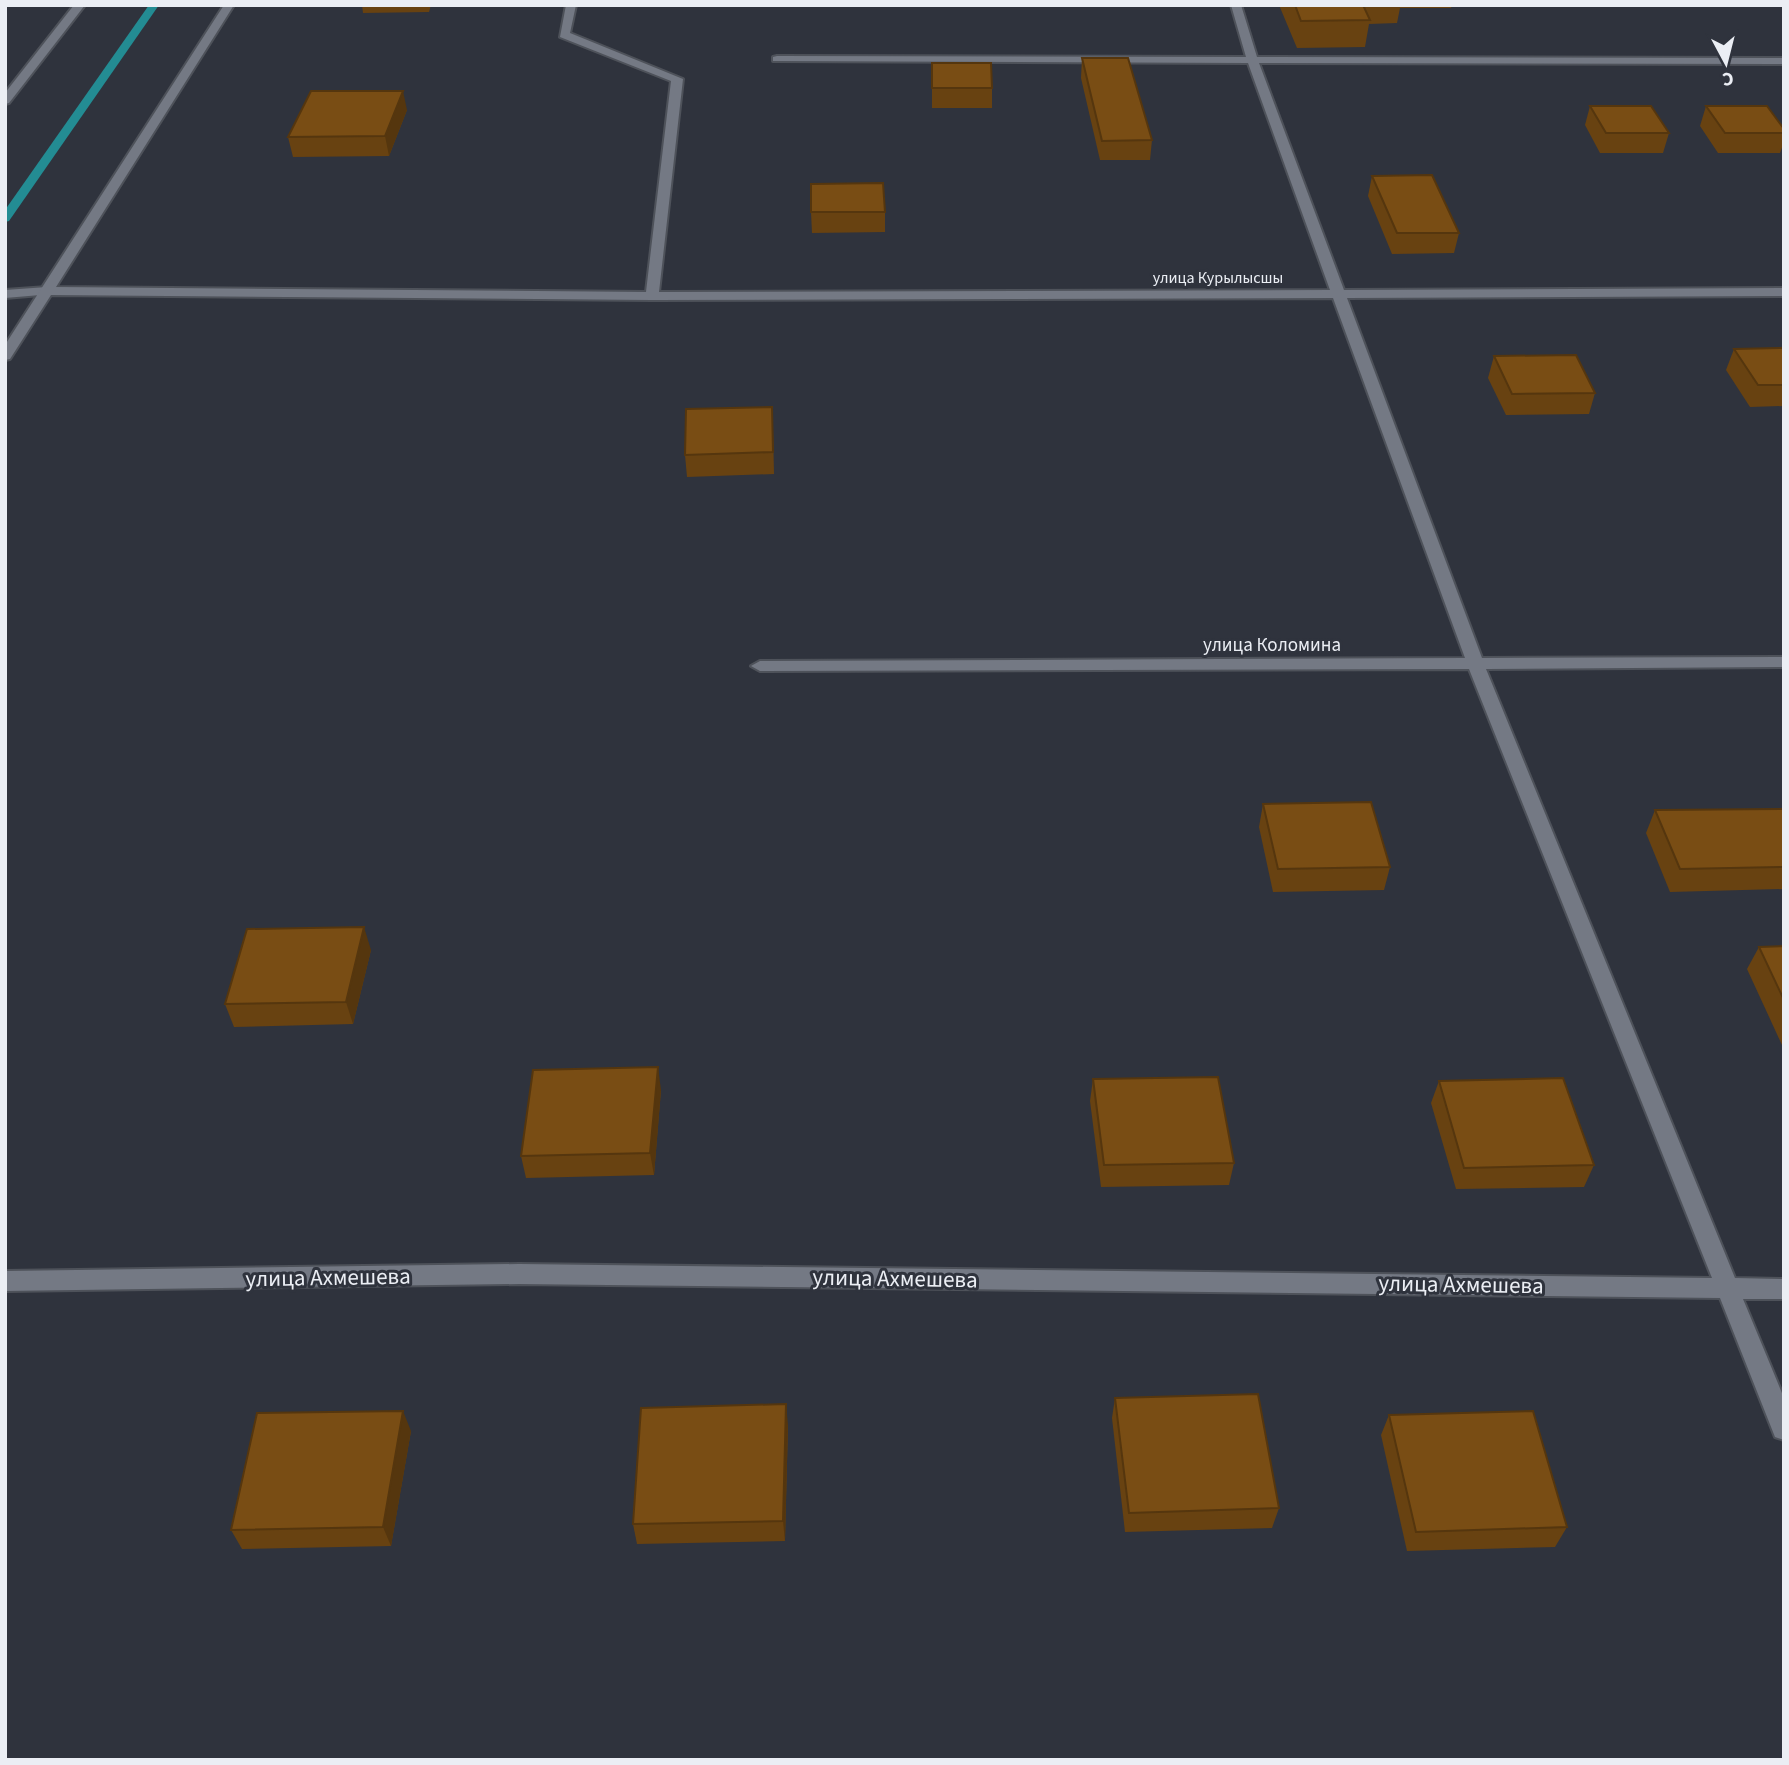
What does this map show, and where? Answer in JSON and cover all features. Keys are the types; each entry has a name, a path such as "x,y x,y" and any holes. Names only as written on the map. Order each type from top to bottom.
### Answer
{"street":[{"path":"5,101 80,5"},
{"path":"5,356 229,5"},
{"path":"571,5 564,35 677,79 652,296"},
{"path":"1236,5 1252,60 1476,664 1784,1429"},
{"path":"777,59 1784,61"},
{"name":"улица Курылысшы","path":"5,294 47,291 652,296 1784,292"},
{"name":"улица Коломина","path":"760,666 1784,662"},
{"name":"улица Ахмешева","path":"5,1281 519,1274 1784,1289"}],"building":[{"path":"1295,5 1363,5 1370,20 1301,21"},
{"path":"1082,58 1128,58 1152,140 1102,141"},
{"path":"932,63 991,63 992,88 932,88"},
{"path":"311,91 403,91 385,136 288,137"},
{"path":"1590,106 1651,106 1669,133 1606,133"},
{"path":"1706,106 1767,106 1784,129 1784,133 1725,133"},
{"path":"1432,175 1459,233 1397,233 1372,176"},
{"path":"883,183 885,212 811,212 811,184"},
{"path":"1784,348 1784,385 1758,385 1734,349"},
{"path":"1576,355 1595,393 1512,394 1494,356"},
{"path":"772,407 773,452 685,455 686,409"},
{"path":"1371,802 1390,867 1278,869 1263,804"},
{"path":"1784,809 1784,867 1680,869 1655,810"},
{"path":"364,927 346,1002 225,1004 247,929"},
{"path":"1784,946 1784,1000 1759,947"},
{"path":"658,1067 650,1153 521,1156 533,1070"},
{"path":"1218,1077 1234,1163 1104,1165 1093,1079"},
{"path":"1563,1078 1594,1165 1464,1168 1439,1081"},
{"path":"1258,1394 1279,1508 1129,1513 1115,1398"},
{"path":"786,1404 783,1521 633,1524 641,1408"},
{"path":"403,1411 383,1527 231,1530 257,1413"},
{"path":"1533,1411 1567,1527 1416,1532 1389,1415"}],"waterway":[{"path":"5,219 154,5"}]}
